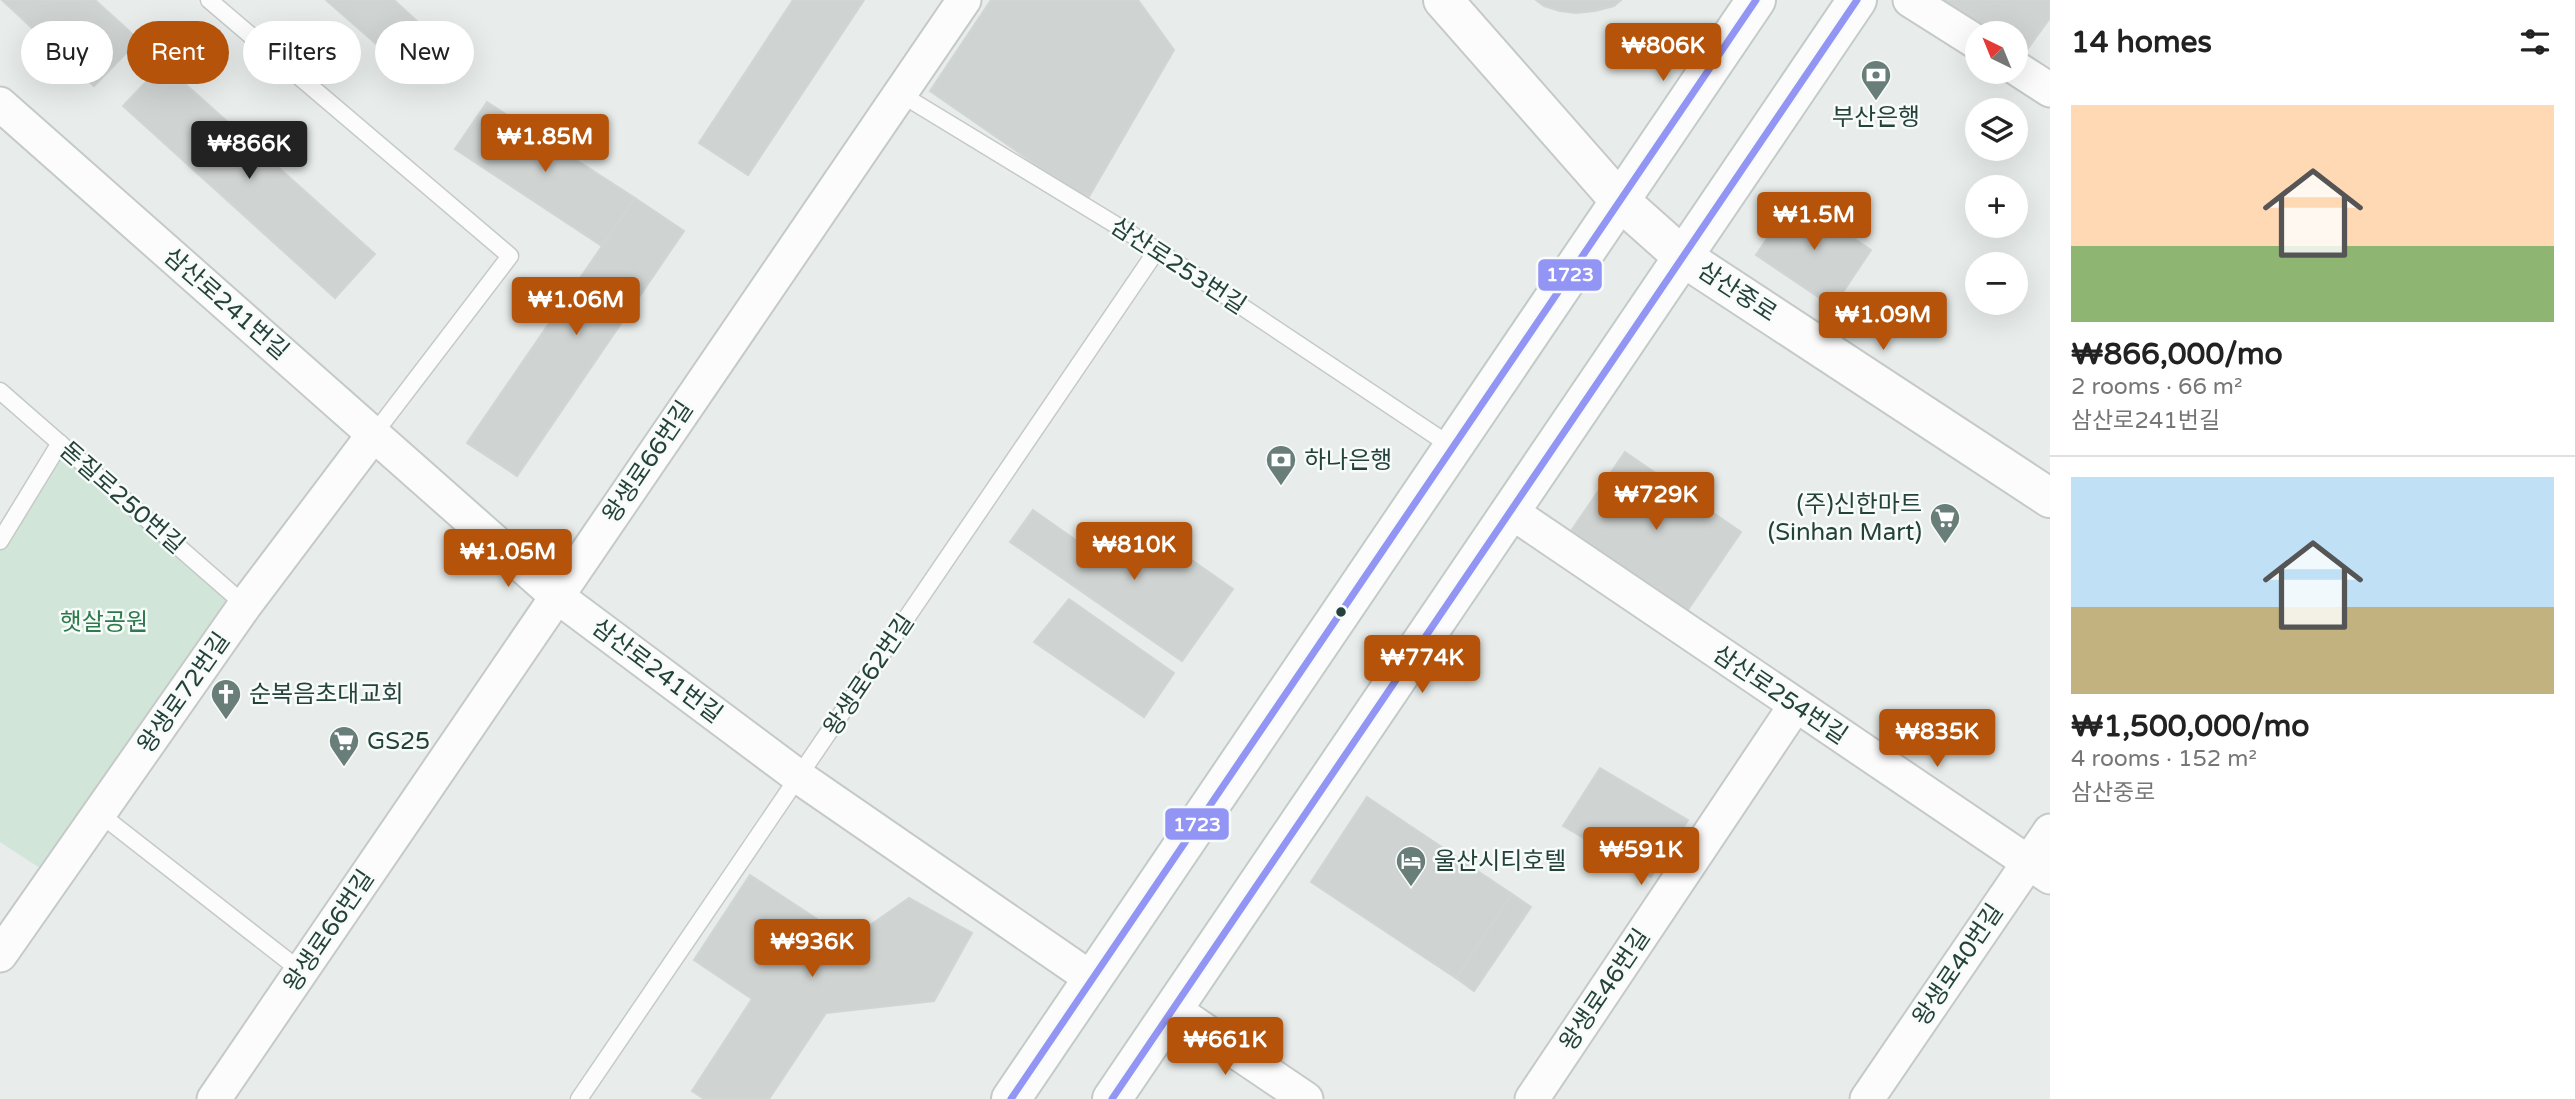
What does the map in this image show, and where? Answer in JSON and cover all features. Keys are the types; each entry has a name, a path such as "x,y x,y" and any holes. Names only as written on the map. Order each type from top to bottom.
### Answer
{"main road":[{"name":"삼산중로","path":"1443,0 1619,200 1683,257 2050,498"},
{"path":"1010,1099 1756,0"},
{"path":"1112,1099 1857,0"}],"street":[{"name":"왕생로66번길","path":"214,1099 964,0"},
{"path":"1910,0 1965,35"},
{"path":"2028,76 2050,90"},
{"name":"삼산로241번길","path":"0,104 557,596 799,777 1092,979"},
{"name":"왕생로72번길","path":"0,955 245,605 374,435"},
{"name":"삼산로254번길","path":"1510,511 2039,870"},
{"name":"왕생로46번길","path":"1532,1099 1795,706"},
{"name":"왕생로40번길","path":"1867,1099 2039,870 2050,831"},
{"path":"1173,1009 1306,1099"}],"lane":[{"path":"209,0 510,256 374,435"},
{"name":"삼산로253번길","path":"899,93 1157,250 1451,446"},
{"name":"왕생로62번길","path":"579,1099 1157,250"},
{"name":"돋질로250번길","path":"0,391 245,605"},
{"path":"0,541 60,443"},
{"path":"100,814 302,971"}],"green space":[{"name":"햇살공원","path":"60,443 245,605 55,878 0,842 0,541"}],"building":[{"path":"2,0 95,0 127,29 127,52 113,67 113,21 24,21"},
{"path":"326,0 394,0 417,21 375,21 375,43 361,31 361,21 350,21"},
{"path":"793,0 864,0 748,175 699,143"},
{"path":"991,0 1138,0 1174,50 1087,200 930,91"},
{"path":"1536,0 1621,0 1614,6 1576,13 1544,6"},
{"path":"1939,0 2050,0 2050,18 2028,48 2028,21 1969,21"},
{"path":"144,84 185,84 375,254 335,298 123,106"},
{"path":"487,102 635,198 602,246 455,149"},
{"path":"635,198 684,231 517,476 467,443"},
{"path":"1794,198 1871,250 1833,307 1756,255"},
{"path":"1625,452 1741,532 1687,611 1571,531"},
{"path":"1033,510 1114,567 1143,526 1233,589 1182,661 1010,542"},
{"path":"1069,599 1174,673 1144,717 1034,642"},
{"path":"1600,768 1688,820 1651,877 1563,826"},
{"name":"울산시티호텔","path":"1367,797 1512,894 1456,978 1311,882"},
{"path":"750,875 849,940 909,898 972,933 934,1001 826,1013 769,1099 704,1099 692,1091 752,999 694,960"},
{"path":"1512,894 1531,907 1474,991 1456,978"}],"transit line":[{"name":"1723","path":"1011,1099 1756,0"},
{"name":"1723","path":"1112,1099 1857,0"}],"place":[{"name":"부산은행","path":"1876,102"},
{"name":"하나은행","path":"1281,487"},
{"name":"(주)신한마트 (Sinhan Mart)","path":"1945,545"},
{"name":"순복음초대교회","path":"226,721"},
{"name":"GS25","path":"344,768"},
{"name":"울산시티호텔","path":"1411,888"}]}
